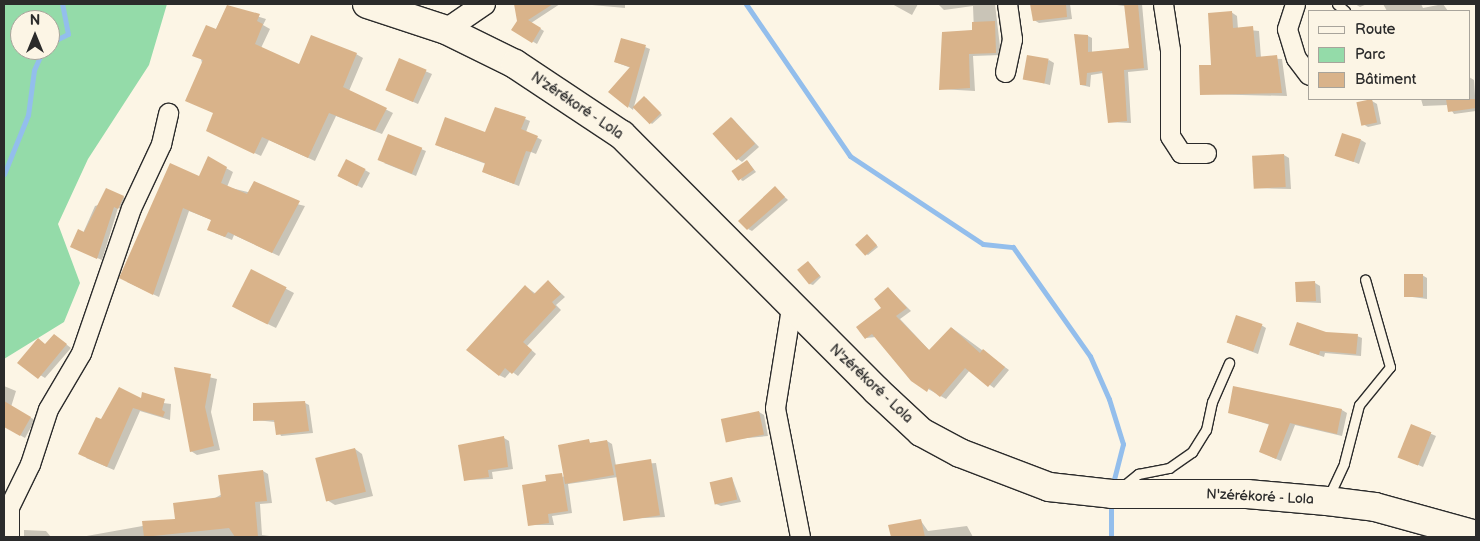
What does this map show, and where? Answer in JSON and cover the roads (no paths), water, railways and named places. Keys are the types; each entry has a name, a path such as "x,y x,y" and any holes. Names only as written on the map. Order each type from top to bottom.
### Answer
{"highway":[{"name":"N'zérékoré - Lola","path":"367,4 446,30 514,64 622,135 791,308 922,432 1006,474 1050,487 1112,494 1247,494 1375,507 1476,535"}],"street":[{"path":"446,30 484,4"},
{"path":"1005,72 1012,39 1007,4"},
{"path":"1163,4 1170,50 1170,136 1181,153 1206,153"},
{"path":"1295,4 1287,29 1296,58 1308,74"},
{"path":"8,537 8,507 30,464 48,409 81,353 131,208 161,144 168,113"},
{"path":"791,308 775,408 800,537"}],"lane":[{"path":"1327,501 1344,463 1359,405 1390,367 1365,279"},
{"path":"1112,494 1138,474 1169,468 1192,452 1206,430 1212,402 1229,363"}],"waterway":[{"path":"60,38 68,34 62,4"},
{"path":"746,4 850,156 983,244 1013,247 1090,356 1109,399 1123,444 1112,487"},
{"path":"4,174 28,115 34,70 38,60"},
{"path":"1111,503 1111,537"}]}
